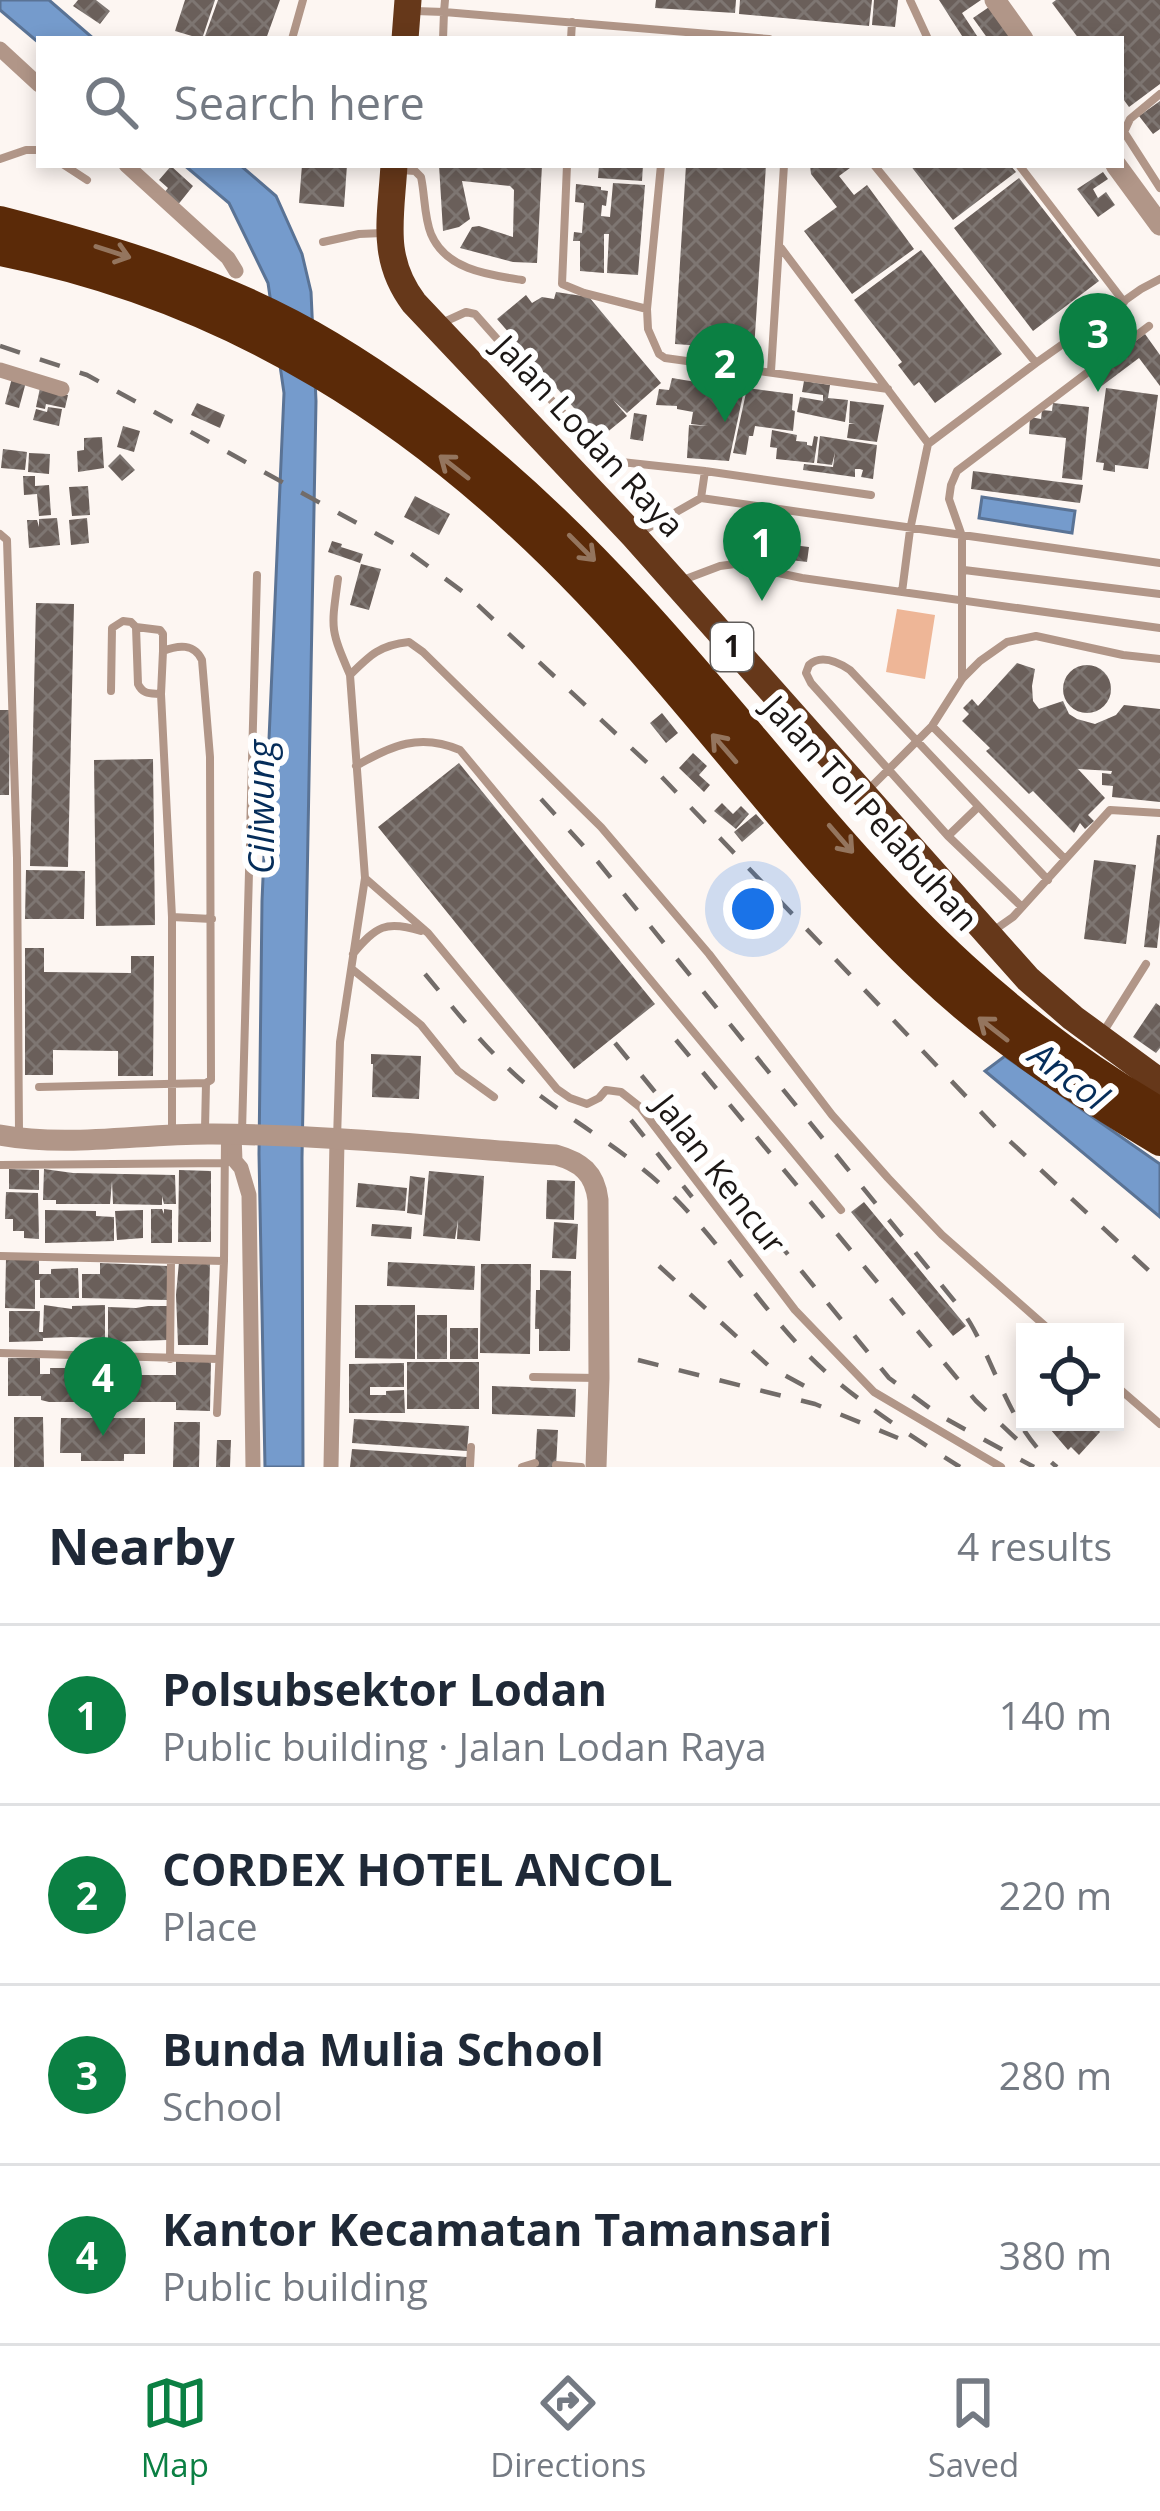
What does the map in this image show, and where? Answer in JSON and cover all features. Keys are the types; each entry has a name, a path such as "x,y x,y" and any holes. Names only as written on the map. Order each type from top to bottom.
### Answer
{"highway":[{"name":"Jalan Lodan Raya","path":"394,168 390,249 399,283 634,536 1028,980 1160,1082"},
{"name":"Jalan Tol Pelabuhan","path":"0,221 103,248 246,303 327,344 458,435 587,553 894,898 960,964 1073,1058 1160,1112"},
{"name":"Jalan Tol Pelabuhan","path":"0,251 88,272 195,310 303,363 394,420 494,500 589,592 814,854 925,971 997,1033 1160,1141"}],"street":[{"path":"995,0 1021,36"},
{"path":"0,49 36,82"},
{"path":"129,168 228,258 236,271"},
{"path":"1118,168 1160,225"},
{"path":"0,370 62,389"},
{"path":"6,1132 231,1134 556,1155 571,1160 597,1184 596,1467"},
{"path":"231,1134 230,1162 242,1168 249,1195 254,1467"},
{"path":"327,1139 331,1467"}],"lane":[{"path":"293,36 303,0"},
{"path":"442,36 445,0"},
{"path":"910,0 927,36"},
{"path":"406,16 444,12 674,35"},
{"path":"571,36 572,22"},
{"path":"1160,94 1130,119 1124,132 1160,188"},
{"path":"0,159 36,150"},
{"path":"69,168 88,180"},
{"path":"399,168 419,174 431,236 455,262 473,271 522,280"},
{"path":"567,168 562,284 647,309"},
{"path":"661,168 647,309 648,329 661,356 888,388"},
{"path":"771,371 784,168"},
{"path":"876,168 1036,363"},
{"path":"1021,168 1124,302"},
{"path":"323,242 391,233"},
{"path":"781,248 928,443"},
{"path":"902,592 928,443 1160,279"},
{"path":"437,327 455,315 476,314 593,447 612,461 871,495"},
{"path":"962,679 962,536 949,500 957,471 1149,326"},
{"path":"701,498 705,471"},
{"path":"634,536 701,498 1160,563"},
{"path":"0,534 7,540 17,858 6,1132"},
{"path":"676,583 735,564 802,578 1160,628"},
{"path":"964,571 1160,594"},
{"path":"231,1134 257,575"},
{"path":"327,1139 365,878 350,675 331,624 338,579"},
{"path":"111,691 112,628 123,621 160,630 172,917 168,1135"},
{"path":"136,627 138,684 146,693 161,694"},
{"path":"862,796 932,726 962,679 1007,642 1036,636 1160,659"},
{"path":"350,675 387,644 409,642 423,652 601,827 888,1178 942,1235 1042,1323"},
{"path":"39,1088 211,1080 210,757 202,660 189,647 163,651"},
{"path":"1022,907 887,770 807,678 809,665 821,659 843,665 1048,880"},
{"path":"0,689 11,690"},
{"path":"932,726 1065,859"},
{"name":"Jalan Kencur","path":"356,766 404,744 436,740 460,750 842,1210"},
{"path":"934,760 950,745"},
{"path":"948,836 977,808"},
{"path":"986,935 1013,917 1110,810 1160,813"},
{"name":"Jalan Kencur","path":"365,878 428,933 557,1089 587,1103 606,1090 621,1092 640,1108 796,1310 874,1392 1001,1467"},
{"path":"172,917 212,919"},
{"path":"352,956 368,936 386,925 428,933"},
{"path":"1099,1038 1146,964"},
{"path":"350,968 421,1025 458,1071 494,1097"},
{"path":"206,1083 231,1134"},
{"path":"0,1165 230,1162 217,1412"},
{"path":"0,1256 224,1261"},
{"path":"170,1359 171,1260"},
{"path":"0,1354 218,1359"},
{"path":"533,1377 599,1378"},
{"path":"1124,1392 1160,1424"},
{"path":"470,1467 471,1447"},
{"path":"522,1467 535,1463"},
{"path":"556,1465 581,1467"}],"shaded area":[{"path":"897,609 935,615 925,679 886,672"}],"water":[{"path":"0,0 49,0 91,36 36,36 36,40 0,10"},
{"path":"188,168 243,168 276,196 302,254 311,292 316,401 302,1158 303,1467 265,1467 259,1154 262,901 284,393 268,283 229,203"},
{"path":"982,497 1075,511 1072,533 979,518"},
{"path":"1005,1056 1160,1164 1160,1217 985,1071"}],"building":[{"path":"78,0 96,0 110,11 100,24 73,6"},
{"path":"185,0 215,0 203,36 175,31"},
{"path":"218,0 280,0 267,36 205,36"},
{"path":"656,0 736,0 735,13 655,8"},
{"path":"740,0 872,0 869,26 739,14"},
{"path":"874,0 898,0 895,27 872,25"},
{"path":"939,0 981,0 962,13 977,36 962,36"},
{"path":"1160,0 1160,84 1129,107 1124,100 1124,36 1077,36 1052,3"},
{"path":"992,5 1013,36 986,36 973,18"},
{"path":"1160,101 1160,129 1153,134 1139,116"},
{"path":"173,168 193,186 177,206 163,194 168,188 159,180"},
{"path":"302,168 347,168 344,207 299,203"},
{"path":"439,168 542,168 537,263 513,262 460,248 472,227 513,237 514,190 510,186 462,181 470,219 443,231"},
{"path":"599,168 643,168 642,181 598,178"},
{"path":"686,168 766,168 754,350 675,344"},
{"path":"810,168 850,168 839,176 854,195 867,185 914,249 852,294 804,231 837,207"},
{"path":"912,168 1013,168 1016,172 953,220"},
{"path":"1103,172 1108,179 1093,189 1098,198 1106,192 1115,205 1098,217 1077,189"},
{"path":"1019,178 1099,281 1033,331 954,228"},
{"path":"613,183 645,185 638,275 607,273 609,234 604,234 604,273 580,271 580,241 573,241 574,232 582,233 584,203 575,202 576,184 608,191 601,216 610,217"},
{"path":"921,250 1002,354 935,403 919,382 914,386 898,365 902,362 854,300"},
{"path":"556,292 589,297 661,383 627,413 613,400 627,416 600,438 497,319 526,295 532,303 542,297 554,299"},
{"path":"1145,334 1160,355 1160,386 1139,358 1099,388 1089,375"},
{"path":"12,378 26,382 19,408 5,404"},
{"path":"672,378 744,390 729,461 687,458 689,425 708,426 691,424 693,412 656,405 659,389 669,390"},
{"path":"804,381 830,385 828,398 848,400 845,422 797,412 800,397 823,401 823,395 802,392"},
{"path":"41,383 49,391 68,395 65,408 36,407"},
{"path":"747,388 793,394 795,411 793,431 755,426 746,455 733,453"},
{"path":"1106,388 1158,395 1148,469 1115,465 1115,472 1103,470 1104,463 1096,462"},
{"path":"850,401 884,405 877,442 847,438 849,424 855,424 849,423"},
{"path":"197,403 225,415 220,428 191,415"},
{"path":"1053,403 1089,407 1082,480 1062,478 1066,438 1029,434 1030,417 1041,419 1042,410 1052,411"},
{"path":"48,407 62,409 59,426 33,420 36,409 47,412"},
{"path":"634,413 647,415 643,441 630,439"},
{"path":"123,426 140,431 134,452 117,447"},
{"path":"772,430 797,435 796,441 812,446 814,436 818,437 814,463 776,459 777,448 770,447"},
{"path":"820,436 877,445 873,479 861,477 860,469 855,469 855,477 803,470 804,464 833,467 835,452 832,465 817,463"},
{"path":"102,437 104,468 78,472 77,451 84,450 84,438"},
{"path":"3,449 27,452 25,470 1,468"},
{"path":"29,453 50,454 49,474 28,472"},
{"path":"120,454 135,470 122,481 108,466"},
{"path":"973,471 1083,485 1080,503 971,489"},
{"path":"23,476 35,476 35,486 49,485 51,515 39,516 37,494 24,495"},
{"path":"88,486 90,515 72,516 69,487"},
{"path":"415,496 450,514 439,535 404,517"},
{"path":"57,518 60,545 29,548 27,520 37,520 39,527 39,519"},
{"path":"87,518 89,543 71,545 69,520"},
{"path":"745,539 809,547 807,562 743,554"},
{"path":"332,541 363,554 360,563 328,552"},
{"path":"361,564 381,569 369,610 350,605"},
{"path":"36,603 74,604 68,867 30,866"},
{"path":"1017,663 1035,669 1033,701 1039,709 1063,701 1069,714 1095,724 1116,715 1124,705 1160,709 1160,802 1112,797 1113,786 1102,785 1102,773 1112,771 1078,769 1105,798 1088,815 1094,821 1085,829 1080,823 1074,833 1033,791 1029,794 962,721 969,714 963,708 972,699 978,706"},
{"path":"1087,665 1104,672 1111,689 1104,706 1087,713 1070,706 1063,689 1070,672"},
{"path":"0,710 10,710 9,795 0,795"},
{"path":"662,713 678,733 666,743 650,723"},
{"path":"693,753 707,766 699,775 710,785 704,792 679,768"},
{"path":"153,759 155,925 96,926 94,760"},
{"path":"459,763 655,1004 574,1069 378,827"},
{"path":"722,803 733,814 741,806 749,814 736,829 714,811"},
{"path":"756,814 764,823 742,842 734,832"},
{"path":"1157,835 1160,920 1157,948 1144,947"},
{"path":"1094,860 1136,865 1126,944 1084,939"},
{"path":"26,870 85,871 84,919 25,919"},
{"path":"25,948 44,948 44,972 131,973 131,956 154,956 153,1076 118,1076 118,1051 53,1050 53,1075 25,1075"},
{"path":"1156,1003 1160,1006 1160,1048 1156,1053 1133,1037"},
{"path":"371,1054 421,1056 419,1099 372,1097"},
{"path":"9,1169 39,1170 39,1190 9,1189"},
{"path":"44,1169 175,1175 176,1204 164,1204 162,1196 162,1205 113,1204 112,1181 110,1204 56,1204 56,1200 43,1200"},
{"path":"179,1170 211,1171 211,1242 178,1242"},
{"path":"429,1171 484,1176 480,1241 457,1239 458,1220 455,1239 423,1236"},
{"path":"410,1176 425,1178 422,1215 407,1213"},
{"path":"547,1180 575,1181 574,1220 546,1219"},
{"path":"358,1183 407,1188 405,1211 356,1207"},
{"path":"6,1192 38,1193 39,1239 13,1231 13,1219 5,1219"},
{"path":"864,1202 966,1326 953,1336 851,1212"},
{"path":"151,1209 162,1209 164,1214 164,1209 172,1210 172,1243 151,1243"},
{"path":"45,1210 96,1211 96,1216 114,1217 114,1241 45,1243"},
{"path":"143,1210 143,1238 117,1240 115,1211"},
{"path":"554,1222 578,1224 576,1259 552,1258"},
{"path":"372,1224 412,1227 411,1239 371,1236"},
{"path":"6,1258 39,1259 39,1274 78,1268 79,1298 40,1298 40,1280 35,1280 35,1309 5,1308"},
{"path":"179,1262 210,1262 208,1345 178,1345"},
{"path":"388,1262 475,1266 474,1290 387,1286"},
{"path":"100,1263 168,1266 167,1300 82,1298 82,1274 100,1274"},
{"path":"481,1264 531,1264 530,1354 480,1353"},
{"path":"540,1270 571,1271 570,1351 539,1351 539,1329 535,1329"},
{"path":"44,1305 72,1309 105,1305 105,1338 9,1342 9,1311 40,1311 39,1332 43,1332"},
{"path":"355,1305 415,1305 415,1359 355,1358"},
{"path":"167,1306 167,1340 108,1342 108,1307"},
{"path":"417,1315 447,1315 447,1359 417,1359"},
{"path":"450,1328 478,1328 478,1359 450,1359"},
{"path":"8,1358 40,1358 40,1374 50,1374 50,1368 71,1368 137,1375 176,1375 176,1359 211,1360 210,1411 176,1410 176,1402 49,1402 41,1396 8,1396"},
{"path":"407,1362 479,1362 479,1409 407,1409"},
{"path":"404,1363 404,1387 370,1387 370,1395 404,1390 405,1413 349,1413 349,1364"},
{"path":"492,1386 576,1389 575,1417 492,1414"},
{"path":"14,1417 43,1417 44,1467 14,1467"},
{"path":"61,1418 145,1418 145,1454 124,1454 124,1461 81,1461 81,1453 60,1453"},
{"path":"354,1419 469,1426 467,1451 352,1443"},
{"path":"174,1422 200,1422 199,1467 173,1467"},
{"path":"537,1429 558,1430 556,1467 535,1467"},
{"path":"1052,1431 1100,1432 1079,1455 1071,1447 1068,1450"},
{"path":"217,1440 231,1440 230,1467 216,1467"},
{"path":"352,1449 467,1457 466,1467 350,1467"}],"railway":[{"path":"0,346 87,375 406,550 466,594 656,771 999,1131 1160,1281"},
{"path":"541,799 598,862 959,1307 1018,1420 1057,1467"},
{"path":"425,974 522,1081 676,1199 826,1372 960,1467"},
{"path":"676,1040 976,1401 1023,1445"},
{"path":"615,1043 889,1378 939,1415 1034,1467"},
{"path":"631,1120 692,1197"},
{"path":"659,1266 770,1367 817,1393"},
{"path":"638,1360 815,1404 898,1438"}],"place":[{"name":"Bunda Mulia School","path":"1098,392"},
{"name":"CORDEX HOTEL ANCOL","path":"725,422"},
{"name":"Polsubsektor Lodan","path":"762,601"},
{"name":"Kantor Kecamatan Tamansari","path":"103,1436"}],"water label":[{"name":"Ciliwung","path":"261,807"},
{"name":"Ancol","path":"1069,1076"}]}
